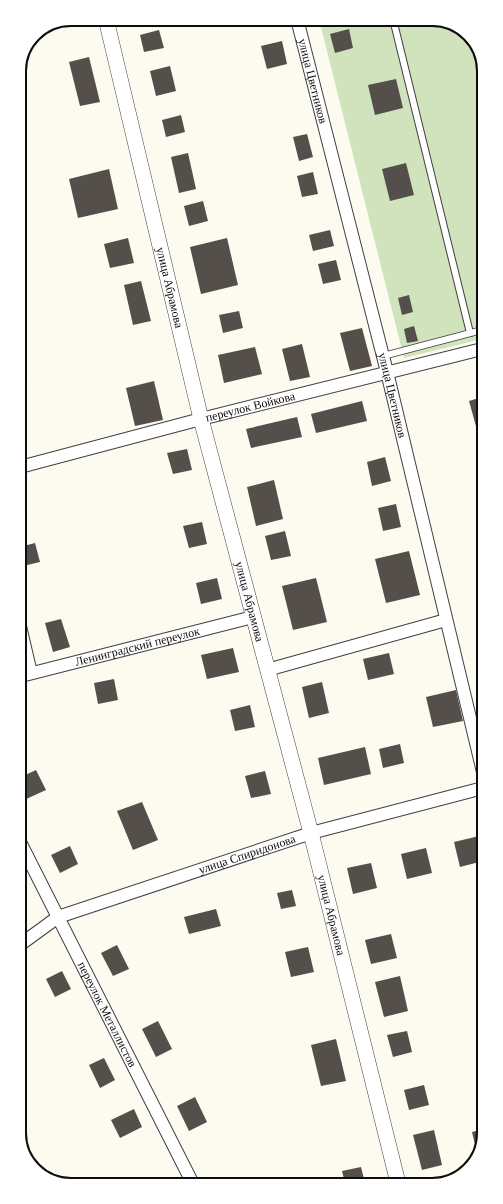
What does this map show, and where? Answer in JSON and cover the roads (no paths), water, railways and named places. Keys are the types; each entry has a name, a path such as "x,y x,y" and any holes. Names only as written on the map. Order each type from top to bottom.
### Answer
{"street":[{"name":"улица Абрамова","path":"108,26 201,419 311,833 397,1178"},
{"name":"улица Цветников","path":"299,26 387,372 477,747"},
{"name":"переулок Войкова","path":"26,465 201,419 477,350"},
{"name":"Ленинградский переулок","path":"26,675 253,617"},
{"path":"267,670 446,620"},
{"name":"улица Спиридонова","path":"26,940 58,917 311,833 477,790"},
{"name":"переулок Металлистов","path":"26,854 190,1178"}],"lane":[{"path":"395,26 470,333"},
{"path":"383,356 477,331"}]}
